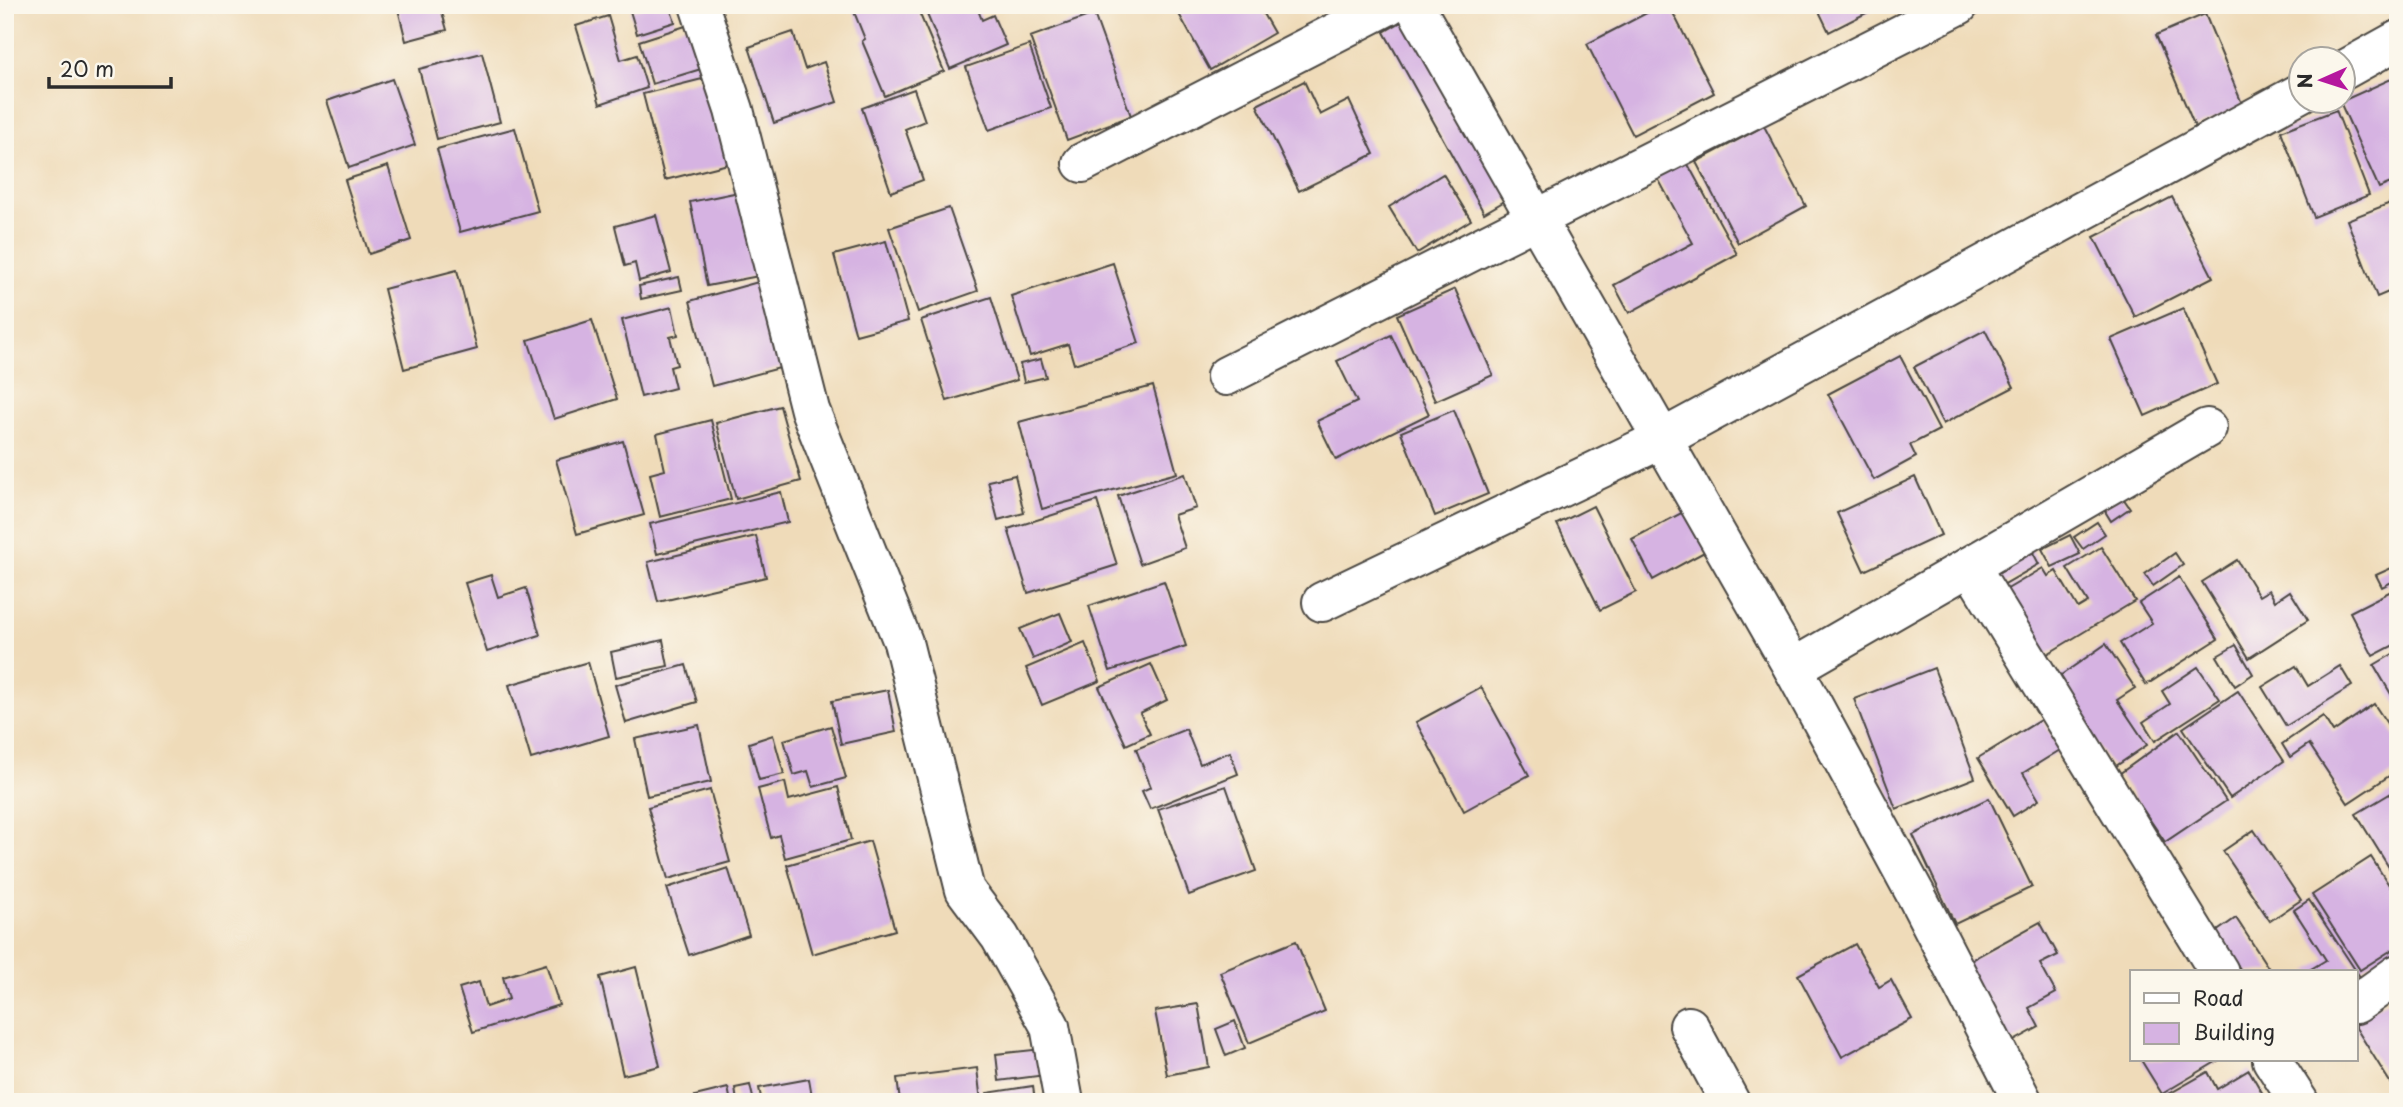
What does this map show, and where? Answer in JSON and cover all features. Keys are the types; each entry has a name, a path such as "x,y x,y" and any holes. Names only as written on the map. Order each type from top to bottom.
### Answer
{"street":[{"path":"699,5 734,110 810,410 903,642 965,890 1000,937 1050,1026 1064,1102"},
{"path":"1082,163 1388,5"},
{"path":"1414,5 1793,668 1916,895 2023,1102"},
{"path":"1226,376 1959,5"},
{"path":"2358,62 2398,40"},
{"path":"1322,602 1662,439 2288,99"},
{"path":"1793,668 2207,428"},
{"path":"1969,566 2218,970"},
{"path":"2358,1003 2398,974"},
{"path":"1689,1026 1730,1102"},
{"path":"2275,1062 2299,1102"}],"building":[{"path":"397,5 440,5 447,30 406,41"},
{"path":"648,5 669,5 675,22 637,34 630,11"},
{"path":"916,5 944,71 885,96 862,41 865,39 852,7"},
{"path":"923,5 976,5 982,20 993,15 1006,45 950,69"},
{"path":"1174,5 1258,5 1274,33 1210,70"},
{"path":"1662,5 1669,5 1714,93 1633,135 1587,44"},
{"path":"1816,5 1882,5 1829,32"},
{"path":"1094,14 1131,116 1067,140 1030,37"},
{"path":"1415,14 1515,195 1484,213 1384,32"},
{"path":"2205,14 2243,106 2195,127 2156,35"},
{"path":"608,16 621,60 637,55 647,88 600,104 576,26"},
{"path":"701,21 714,65 652,84 639,41"},
{"path":"793,32 805,69 824,62 837,102 774,123 749,47"},
{"path":"1029,45 1051,108 989,130 966,67"},
{"path":"482,53 500,122 437,139 419,69"},
{"path":"718,75 740,161 665,180 643,94"},
{"path":"392,79 415,145 349,168 327,101"},
{"path":"2391,79 2398,94 2398,180 2379,188 2346,116 2358,116 2358,94"},
{"path":"1304,81 1320,115 1349,100 1374,154 1299,191 1257,105"},
{"path":"914,89 925,121 905,129 923,180 891,192 862,108"},
{"path":"2320,116 2338,116 2369,195 2314,217 2281,131"},
{"path":"1764,126 1806,206 1738,243 1696,162"},
{"path":"515,128 538,211 460,232 437,149"},
{"path":"1684,157 1737,254 1629,313 1614,285 1693,243 1655,173"},
{"path":"388,166 411,240 369,254 345,180"},
{"path":"1443,174 1471,220 1417,253 1389,207"},
{"path":"739,192 769,274 707,286 690,202"},
{"path":"2172,197 2213,277 2135,317 2094,237"},
{"path":"2398,200 2398,288 2377,297 2347,220"},
{"path":"949,208 978,291 918,312 889,228"},
{"path":"656,215 671,272 639,281 635,263 625,266 615,226"},
{"path":"886,241 908,321 856,335 834,255"},
{"path":"1113,263 1139,343 1074,364 1068,344 1030,356 1011,296"},
{"path":"457,270 477,349 404,369 384,289"},
{"path":"679,277 682,290 641,299 639,286"},
{"path":"769,279 791,365 712,386 690,301"},
{"path":"1455,289 1493,375 1435,401 1397,315"},
{"path":"991,297 1017,380 947,401 921,320"},
{"path":"672,307 678,335 670,337 677,365 670,367 675,388 641,397 622,320"},
{"path":"2183,308 2217,384 2145,416 2111,339"},
{"path":"592,320 617,399 554,419 528,340"},
{"path":"1985,330 2014,387 1943,424 1914,367"},
{"path":"1391,335 1429,414 1336,460 1317,421 1357,402 1337,361"},
{"path":"1900,356 1939,430 1910,445 1916,457 1874,480 1828,394"},
{"path":"1041,359 1046,377 1024,382 1020,364"},
{"path":"1153,386 1177,473 1042,509 1019,422"},
{"path":"780,406 801,481 736,499 716,423"},
{"path":"1454,410 1488,494 1435,516 1401,432"},
{"path":"711,420 731,499 660,517 650,474 665,470 657,434"},
{"path":"623,441 644,515 577,534 556,460"},
{"path":"1185,474 1196,508 1174,515 1185,548 1140,564 1118,496"},
{"path":"1015,475 1024,513 998,520 988,481"},
{"path":"1915,477 1941,535 1864,571 1837,513"},
{"path":"781,492 788,522 657,554 650,524"},
{"path":"2121,495 2130,508 2111,521 2103,508"},
{"path":"1097,501 1117,565 1028,593 1008,529"},
{"path":"1593,506 1636,592 1600,610 1557,524"},
{"path":"1687,510 1708,550 1653,580 1632,539"},
{"path":"2097,522 2105,534 2083,549 2074,537"},
{"path":"2070,535 2080,554 2052,567 2042,549"},
{"path":"756,536 766,577 658,602 648,562"},
{"path":"2029,545 2039,564 2001,586 1991,568"},
{"path":"2101,547 2135,601 2044,656 2004,591 2043,568 2048,576 2056,571 2078,608 2088,602 2067,568"},
{"path":"2175,553 2183,565 2153,586 2145,574"},
{"path":"2237,560 2259,596 2269,590 2275,601 2290,591 2308,620 2249,658 2202,582"},
{"path":"2398,565 2398,579 2382,587 2376,575"},
{"path":"491,575 498,597 526,588 540,635 487,652 465,583"},
{"path":"2179,577 2218,639 2146,685 2120,643 2152,623 2139,603"},
{"path":"1164,581 1186,646 1110,671 1089,606"},
{"path":"2395,589 2398,593 2398,643 2373,656 2350,612"},
{"path":"1060,613 1072,642 1033,659 1020,629"},
{"path":"663,640 668,666 616,677 611,652"},
{"path":"1085,643 1100,681 1042,705 1026,668"},
{"path":"2106,644 2135,688 2117,700 2147,745 2113,768 2054,680"},
{"path":"2236,645 2253,674 2235,686 2217,656"},
{"path":"2398,651 2398,706 2374,665"},
{"path":"588,662 609,736 531,759 509,685"},
{"path":"1151,664 1167,700 1140,713 1150,734 1126,745 1099,687"},
{"path":"686,665 697,702 626,723 615,685"},
{"path":"2296,666 2308,686 2340,666 2352,686 2286,726 2262,687"},
{"path":"2198,667 2220,699 2155,741 2143,722 2170,704 2162,691"},
{"path":"1934,668 1975,778 1896,809 1854,699"},
{"path":"1481,687 1529,775 1464,811 1416,722"},
{"path":"888,690 896,732 841,744 832,701"},
{"path":"2238,691 2284,761 2230,798 2183,728"},
{"path":"2374,704 2398,740 2398,770 2348,803 2309,744 2290,757 2282,744 2323,716 2333,732"},
{"path":"2042,719 2060,750 2023,773 2039,800 2013,816 1978,758"},
{"path":"699,725 711,782 647,796 635,739"},
{"path":"831,726 846,778 813,787 808,771 794,775 784,740"},
{"path":"1186,729 1200,764 1230,752 1238,774 1150,809 1142,791 1151,787 1136,749"},
{"path":"2179,731 2226,801 2165,842 2119,774"},
{"path":"773,735 784,774 759,780 749,743"},
{"path":"785,782 789,800 838,787 851,840 785,858 779,835 771,838 758,789"},
{"path":"1226,786 1256,871 1189,895 1158,809"},
{"path":"2398,789 2398,882 2356,814"},
{"path":"710,790 730,862 668,879 648,807"},
{"path":"1989,798 2032,887 1955,924 1913,835"},
{"path":"2254,830 2301,900 2270,921 2223,851"},
{"path":"870,841 895,930 812,954 787,865"},
{"path":"2371,857 2398,899 2398,946 2360,970 2312,895"},
{"path":"728,868 749,935 689,955 667,888"},
{"path":"2309,900 2355,970 2309,970 2326,960 2294,910"},
{"path":"2236,918 2270,970 2241,970 2216,932"},
{"path":"2040,922 2058,955 2040,964 2056,993 2029,1008 2039,1027 2003,1047 1960,966"},
{"path":"1296,941 1325,1011 1249,1043 1220,972"},
{"path":"1855,944 1879,987 1891,980 1912,1019 1842,1057 1798,975"},
{"path":"546,964 559,1005 473,1032 459,988 479,982 486,1007 509,999 503,977"},
{"path":"636,967 660,1066 623,1075 600,977"},
{"path":"2398,994 2398,1095 2358,1031 2358,1019"},
{"path":"1198,1004 1209,1067 1167,1075 1155,1011"},
{"path":"1235,1021 1245,1048 1226,1056 1216,1029"},
{"path":"1042,1049 1046,1075 999,1081 996,1054"},
{"path":"2142,1062 2216,1062 2162,1094"},
{"path":"977,1068 981,1102 900,1102 897,1078"},
{"path":"2249,1070 2264,1096 2254,1102 2155,1102 2208,1072 2217,1089"},
{"path":"809,1079 813,1102 762,1102 759,1088"},
{"path":"750,1085 754,1102 737,1102 735,1088"},
{"path":"1033,1086 1035,1102 988,1102 987,1093"},
{"path":"728,1088 731,1102 697,1102 695,1096"}]}
